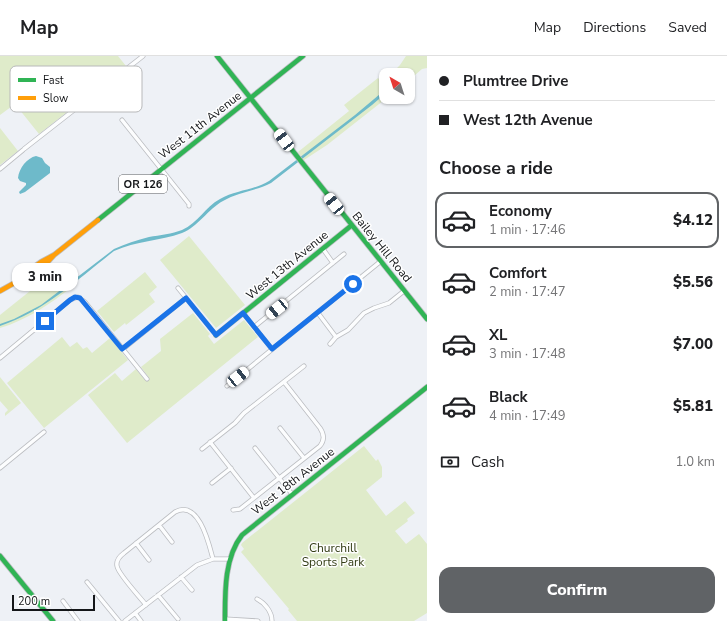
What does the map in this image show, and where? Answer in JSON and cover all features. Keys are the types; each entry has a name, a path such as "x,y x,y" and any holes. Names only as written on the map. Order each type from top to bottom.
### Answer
{"main road":[{"name":"Bailey Hill Road","path":"218,56 294,154 427,319"},
{"name":"West 11th Avenue","path":"0,291 16,282 19,283 37,272 52,260 54,255 302,56"},
{"name":"West 13th Avenue","path":"216,335 352,226"},
{"name":"West 18th Avenue","path":"225,620 229,559 235,544 242,534 427,387"},
{"path":"0,556 53,621"}],"street":[{"path":"130,66 143,56"},
{"path":"0,169 72,112"},
{"path":"122,120 161,168 189,206"},
{"path":"322,249 333,263"},
{"path":"254,327 344,254"},
{"path":"227,386 381,261"},
{"path":"178,288 216,335"},
{"path":"330,344 336,337 348,330 364,313 389,303 404,290"},
{"path":"0,358 70,300 78,297 83,300 147,379"},
{"path":"122,349 186,298"},
{"path":"243,313 272,349"},
{"path":"318,313 336,337"},
{"path":"202,449 235,423 244,413 304,366"},
{"path":"233,510 240,509 322,444 324,439 324,434 320,428 284,382"},
{"path":"280,428 304,458"},
{"path":"0,468 44,432"},
{"path":"210,442 254,498"},
{"path":"255,448 292,494"},
{"path":"212,483 231,468"},
{"path":"146,605 117,567 117,562 120,557 136,543 180,510 185,509 191,512 198,519 204,530 213,559"},
{"path":"159,525 172,542"},
{"path":"136,543 149,560"},
{"path":"125,621 197,565 213,559 229,559"},
{"path":"181,577 192,590"},
{"path":"87,582 119,621"},
{"path":"158,595 178,619"},
{"path":"257,599 262,602 270,612 272,621"},
{"path":"63,601 78,621"},
{"path":"135,613 142,621"},
{"path":"225,620 258,621"}],"green space":[{"path":"0,56 118,56 126,66 10,66 10,108 0,115"},
{"path":"406,56 427,56 427,68 422,69 415,75 415,68 397,68"},
{"path":"378,78 379,79 379,104 327,145 304,160 298,152 349,111 344,105"},
{"path":"21,112 67,112 39,134"},
{"path":"0,128 18,151 0,165"},
{"path":"189,236 245,305 216,328 160,260"},
{"path":"145,272 157,287 149,294 155,302 126,325 125,323 114,332 97,311"},
{"path":"46,281 63,284 67,282 72,287 38,311 20,321 0,328 0,315 40,283"},
{"path":"193,313 210,334 208,336 214,344 244,320 258,337 127,443 88,395 115,373 122,381 136,369 146,381 149,378 141,367 161,351 160,339"},
{"path":"62,337 70,347 77,342 83,349 87,347 92,353 110,338 128,360 44,428 7,383"},
{"path":"0,377 21,403 5,416 5,413 8,410 0,401"},
{"name":"Churchill Sports Park","path":"364,446 376,461 378,459 382,467 382,477 366,490 386,516 405,501 415,513 407,519 408,521 395,531 406,544 419,534 427,544 427,613 414,621 297,621 288,610 289,609 241,552 244,549 241,545"}],"water":[{"path":"379,95 379,99 372,105 271,183 223,201 193,227 182,233 131,245 114,251 46,303 16,320 0,326 0,324 14,319 41,305 114,249 145,238 182,230 193,223 210,206 220,199 269,181"},
{"path":"36,156 42,158 50,167 50,173 25,192 20,194 19,192 26,185 26,183 20,181 18,178 20,171 27,161"}],"traffic: fast":[{"path":"217,56 427,319"},
{"path":"98,220 303,56"},
{"path":"216,335 352,225"},
{"path":"225,621 226,588 229,565 236,544 242,535 427,387"},
{"path":"0,556 53,621"}],"traffic: slow":[{"path":"0,291 16,282 19,283 43,267 54,255 98,220"},
{"path":"16,282 17,279 41,262 54,255"}],"route":[{"path":"45,321 70,300 78,297 85,302 122,349 186,298 216,335 243,313 272,349 353,284"}]}
